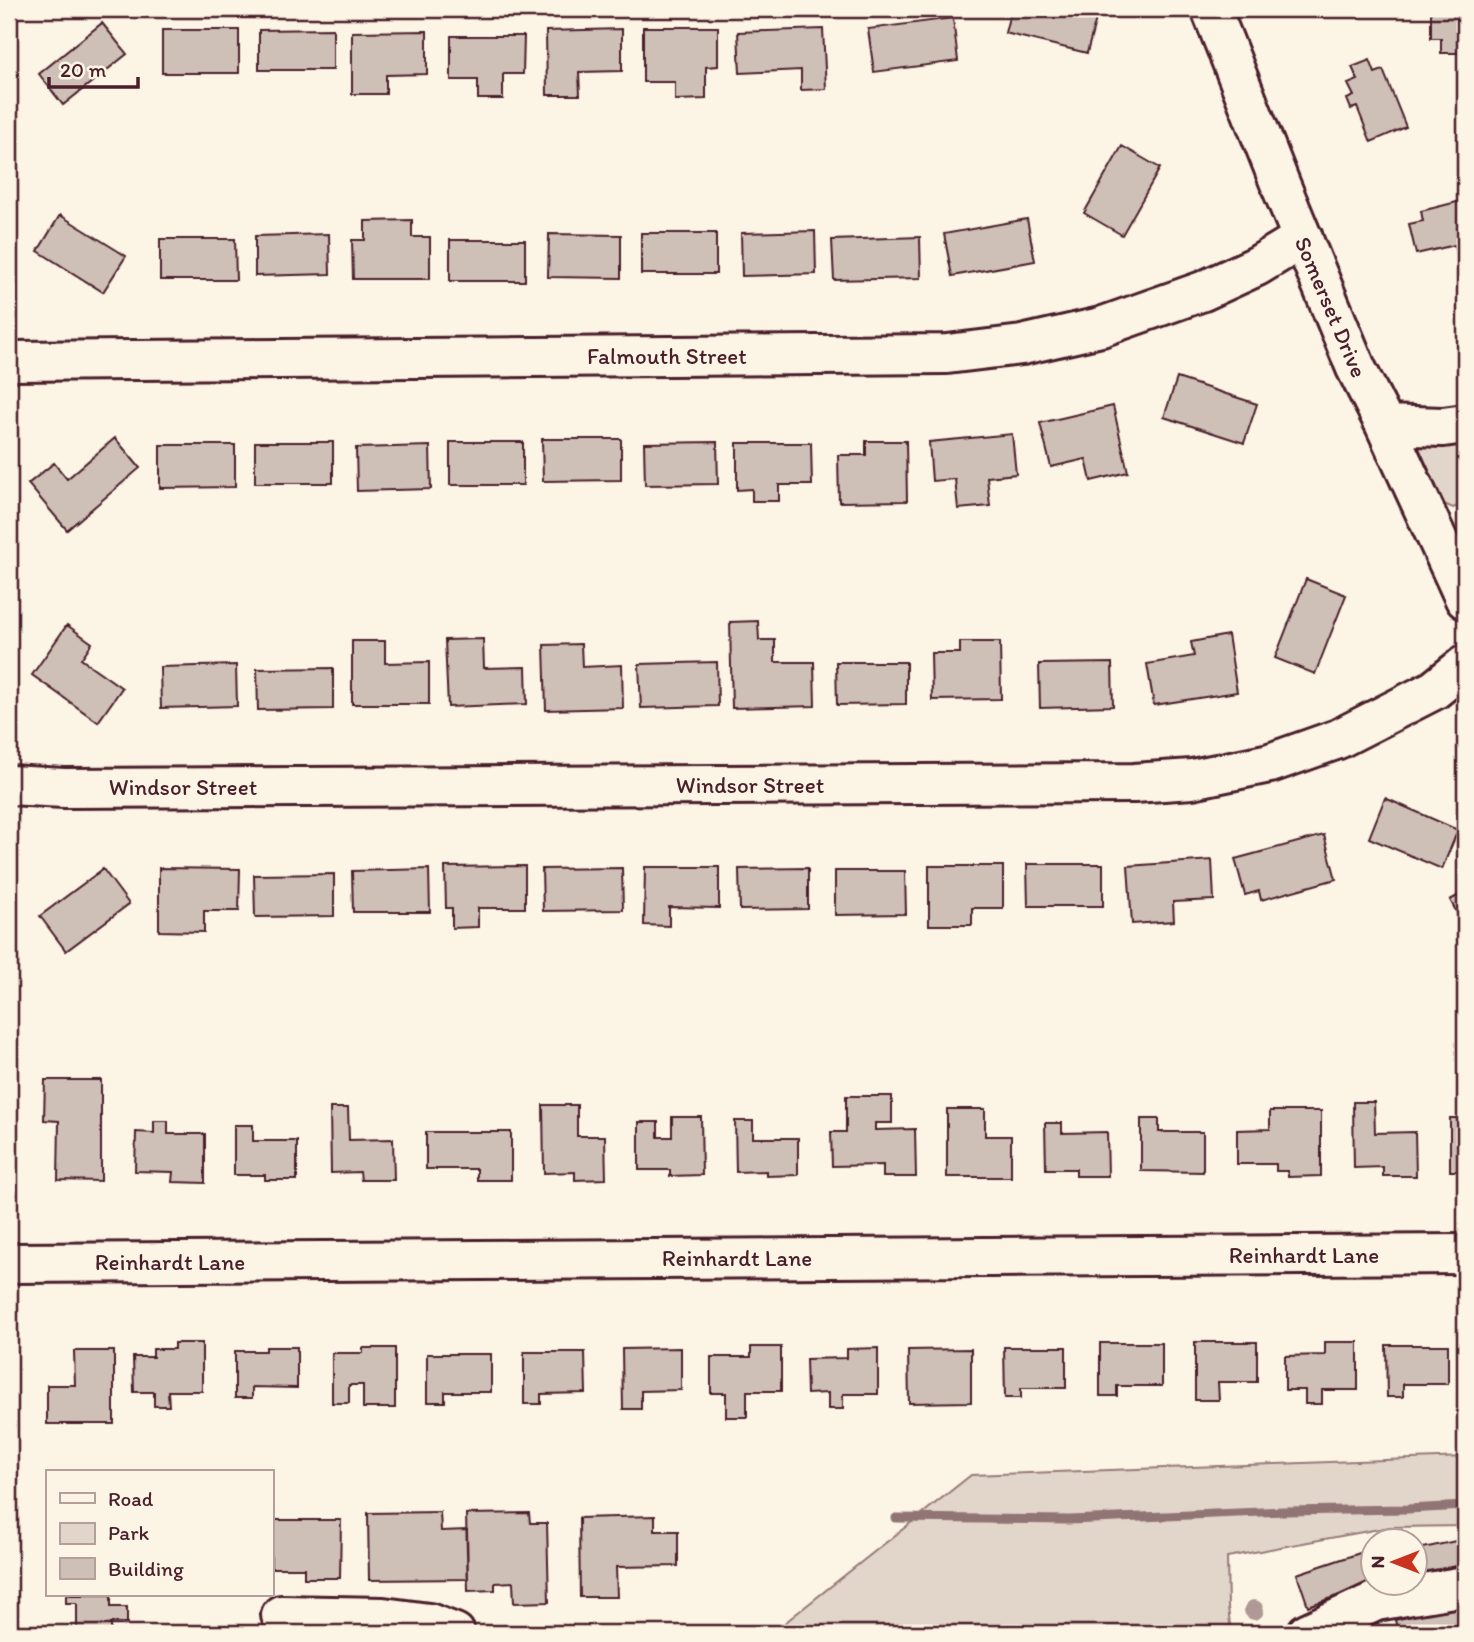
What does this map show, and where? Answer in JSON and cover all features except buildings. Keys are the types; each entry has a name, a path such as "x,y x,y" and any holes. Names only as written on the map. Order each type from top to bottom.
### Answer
{"street":[{"name":"Somerset Drive","path":"1211,9 1356,368 1460,587"},
{"name":"Falmouth Street","path":"9,361 947,354 1022,345 1101,327 1203,291 1256,266 1303,238"},
{"path":"1384,425 1443,427 1465,424"},
{"path":"1460,587 1465,536"},
{"name":"Windsor Street","path":"9,785 78,788 1050,784 1192,779 1269,763 1338,740 1434,690 1465,665"},
{"name":"Reinhardt Lane","path":"9,1262 1465,1254"},
{"path":"1307,1633 1376,1601 1465,1586"},
{"path":"281,1615 383,1617 429,1623 456,1633"}],"green space":[{"path":"1465,439 1463,490 1458,506 1453,508 1444,504 1419,448 1421,445"},
{"path":"1465,1457 1465,1526 1358,1526 1358,1533 1227,1557 1231,1633 772,1633 971,1475"}],"waterway":[{"path":"896,1518 1069,1520 1465,1506"}]}
